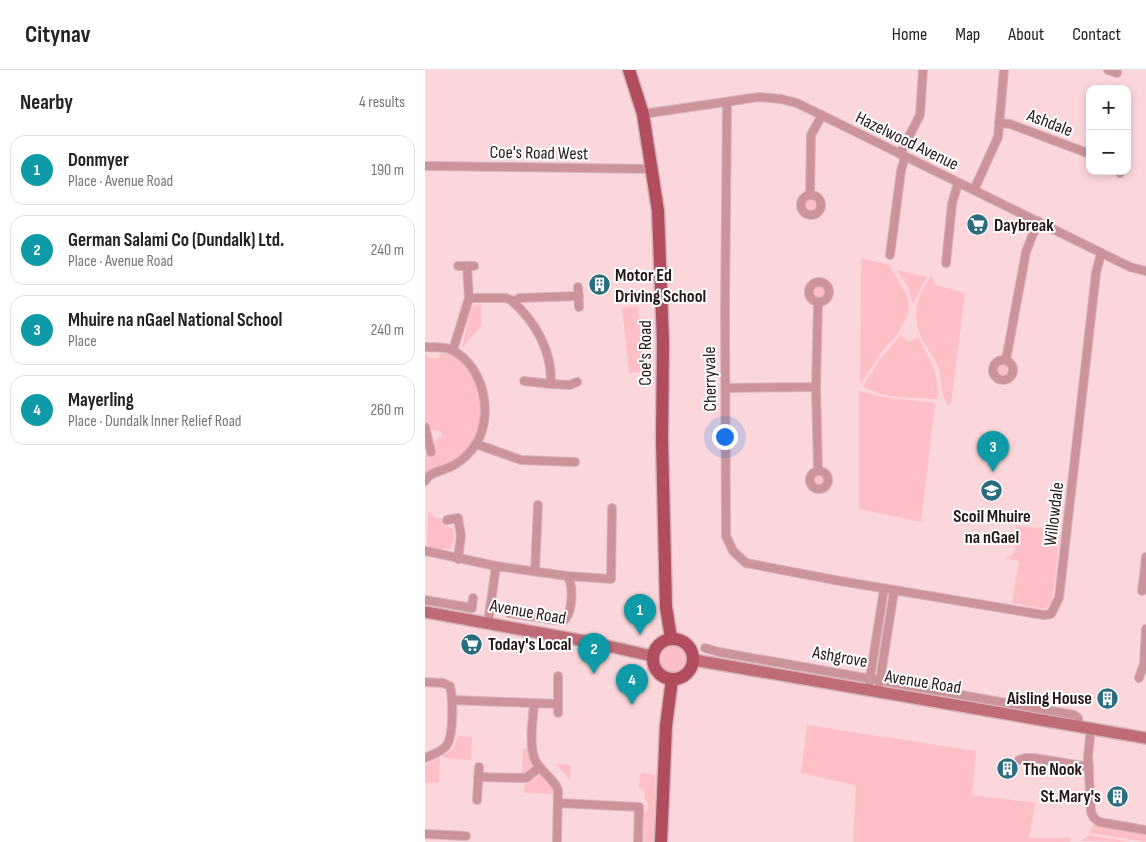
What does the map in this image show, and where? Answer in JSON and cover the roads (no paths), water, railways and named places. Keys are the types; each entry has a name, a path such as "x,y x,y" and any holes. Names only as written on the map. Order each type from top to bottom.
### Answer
{"main road":[{"name":"Coe's Road","path":"629,70 643,114 653,169 660,241 666,607 671,638"},
{"name":"Avenue Road","path":"425,612 590,642 652,656"},
{"path":"671,638 687,644 693,660 689,672 679,678 672,679 665,678 655,669 652,656 661,642 671,638"},
{"name":"Avenue Road","path":"693,660 1146,738"},
{"path":"661,842 666,726 672,679"}],"street":[{"path":"889,255 902,155 920,115 923,70"},
{"path":"974,190 991,157 998,137 1004,70"},
{"path":"1108,70 1117,73"},
{"name":"Hazelwood Avenue","path":"643,114 769,97 797,103 1130,267 1146,271"},
{"name":"Cherryvale","path":"727,103 726,536 733,551 746,562 889,590"},
{"path":"810,195 811,135 822,115"},
{"name":"Ashdale","path":"999,123 1010,124 1086,152"},
{"name":"Coe's Road West","path":"425,166 653,169"},
{"path":"946,264 952,204 958,183"},
{"path":"1007,360 1026,252 1038,221"},
{"name":"Willowdale","path":"889,590 1044,615 1051,614 1056,608 1071,500 1096,273 1101,253"},
{"path":"453,350 469,298 471,266 458,266"},
{"path":"579,287 579,307"},
{"path":"515,304 515,301 520,298 579,296"},
{"path":"469,298 506,298 515,304 539,334 546,348 550,358 551,384"},
{"path":"818,302 816,387 818,471"},
{"path":"425,347 453,350 469,365 485,399 484,424 476,444 455,465 429,474 425,481"},
{"path":"524,381 551,384 577,382"},
{"path":"726,388 816,387"},
{"path":"425,427 429,436 431,452"},
{"path":"429,436 437,434"},
{"path":"476,444 521,460 575,462"},
{"path":"535,571 537,505"},
{"path":"425,551 496,566 567,576 603,580 611,579 612,508"},
{"path":"447,520 458,518 461,536 458,559"},
{"path":"1142,590 1146,556"},
{"path":"488,623 496,566"},
{"path":"505,608 509,613 515,615 563,621 568,618 570,611 571,585 567,576"},
{"path":"873,692 870,678 889,590"},
{"path":"873,692 880,679 889,590"},
{"path":"425,600 472,608 473,598"},
{"path":"1139,678 1144,664 1146,629"},
{"name":"Ashgrove","path":"705,648 1074,715 1079,726"},
{"path":"558,676 558,713"},
{"path":"425,682 443,683 450,686 452,700 450,735 446,745 425,758"},
{"path":"452,700 558,704"},
{"path":"535,703 532,746 536,761 556,784 558,803 557,842"},
{"path":"1091,728 1088,756 1091,812 1094,818 1099,822 1146,830"},
{"path":"1019,760 1034,758 1089,766"},
{"path":"477,800 479,767"},
{"path":"478,777 526,778 540,767"},
{"path":"558,803 639,807 638,842"},
{"path":"425,834 466,836"}],"place":[{"name":"Daybreak","path":"978,225"},
{"name":"Motor Ed Driving School","path":"599,285"},
{"name":"Mhuire na nGael National School","path":"993,472"},
{"name":"Scoil Mhuire na nGael","path":"992,491"},
{"name":"Donmyer","path":"640,635"},
{"name":"Today's Local","path":"472,644"},
{"name":"German Salami Co (Dundalk) Ltd.","path":"594,674"},
{"name":"Aisling House","path":"1108,698"},
{"name":"Mayerling","path":"632,705"},
{"name":"The Nook","path":"1007,769"},
{"name":"St.Mary's","path":"1117,796"}]}
